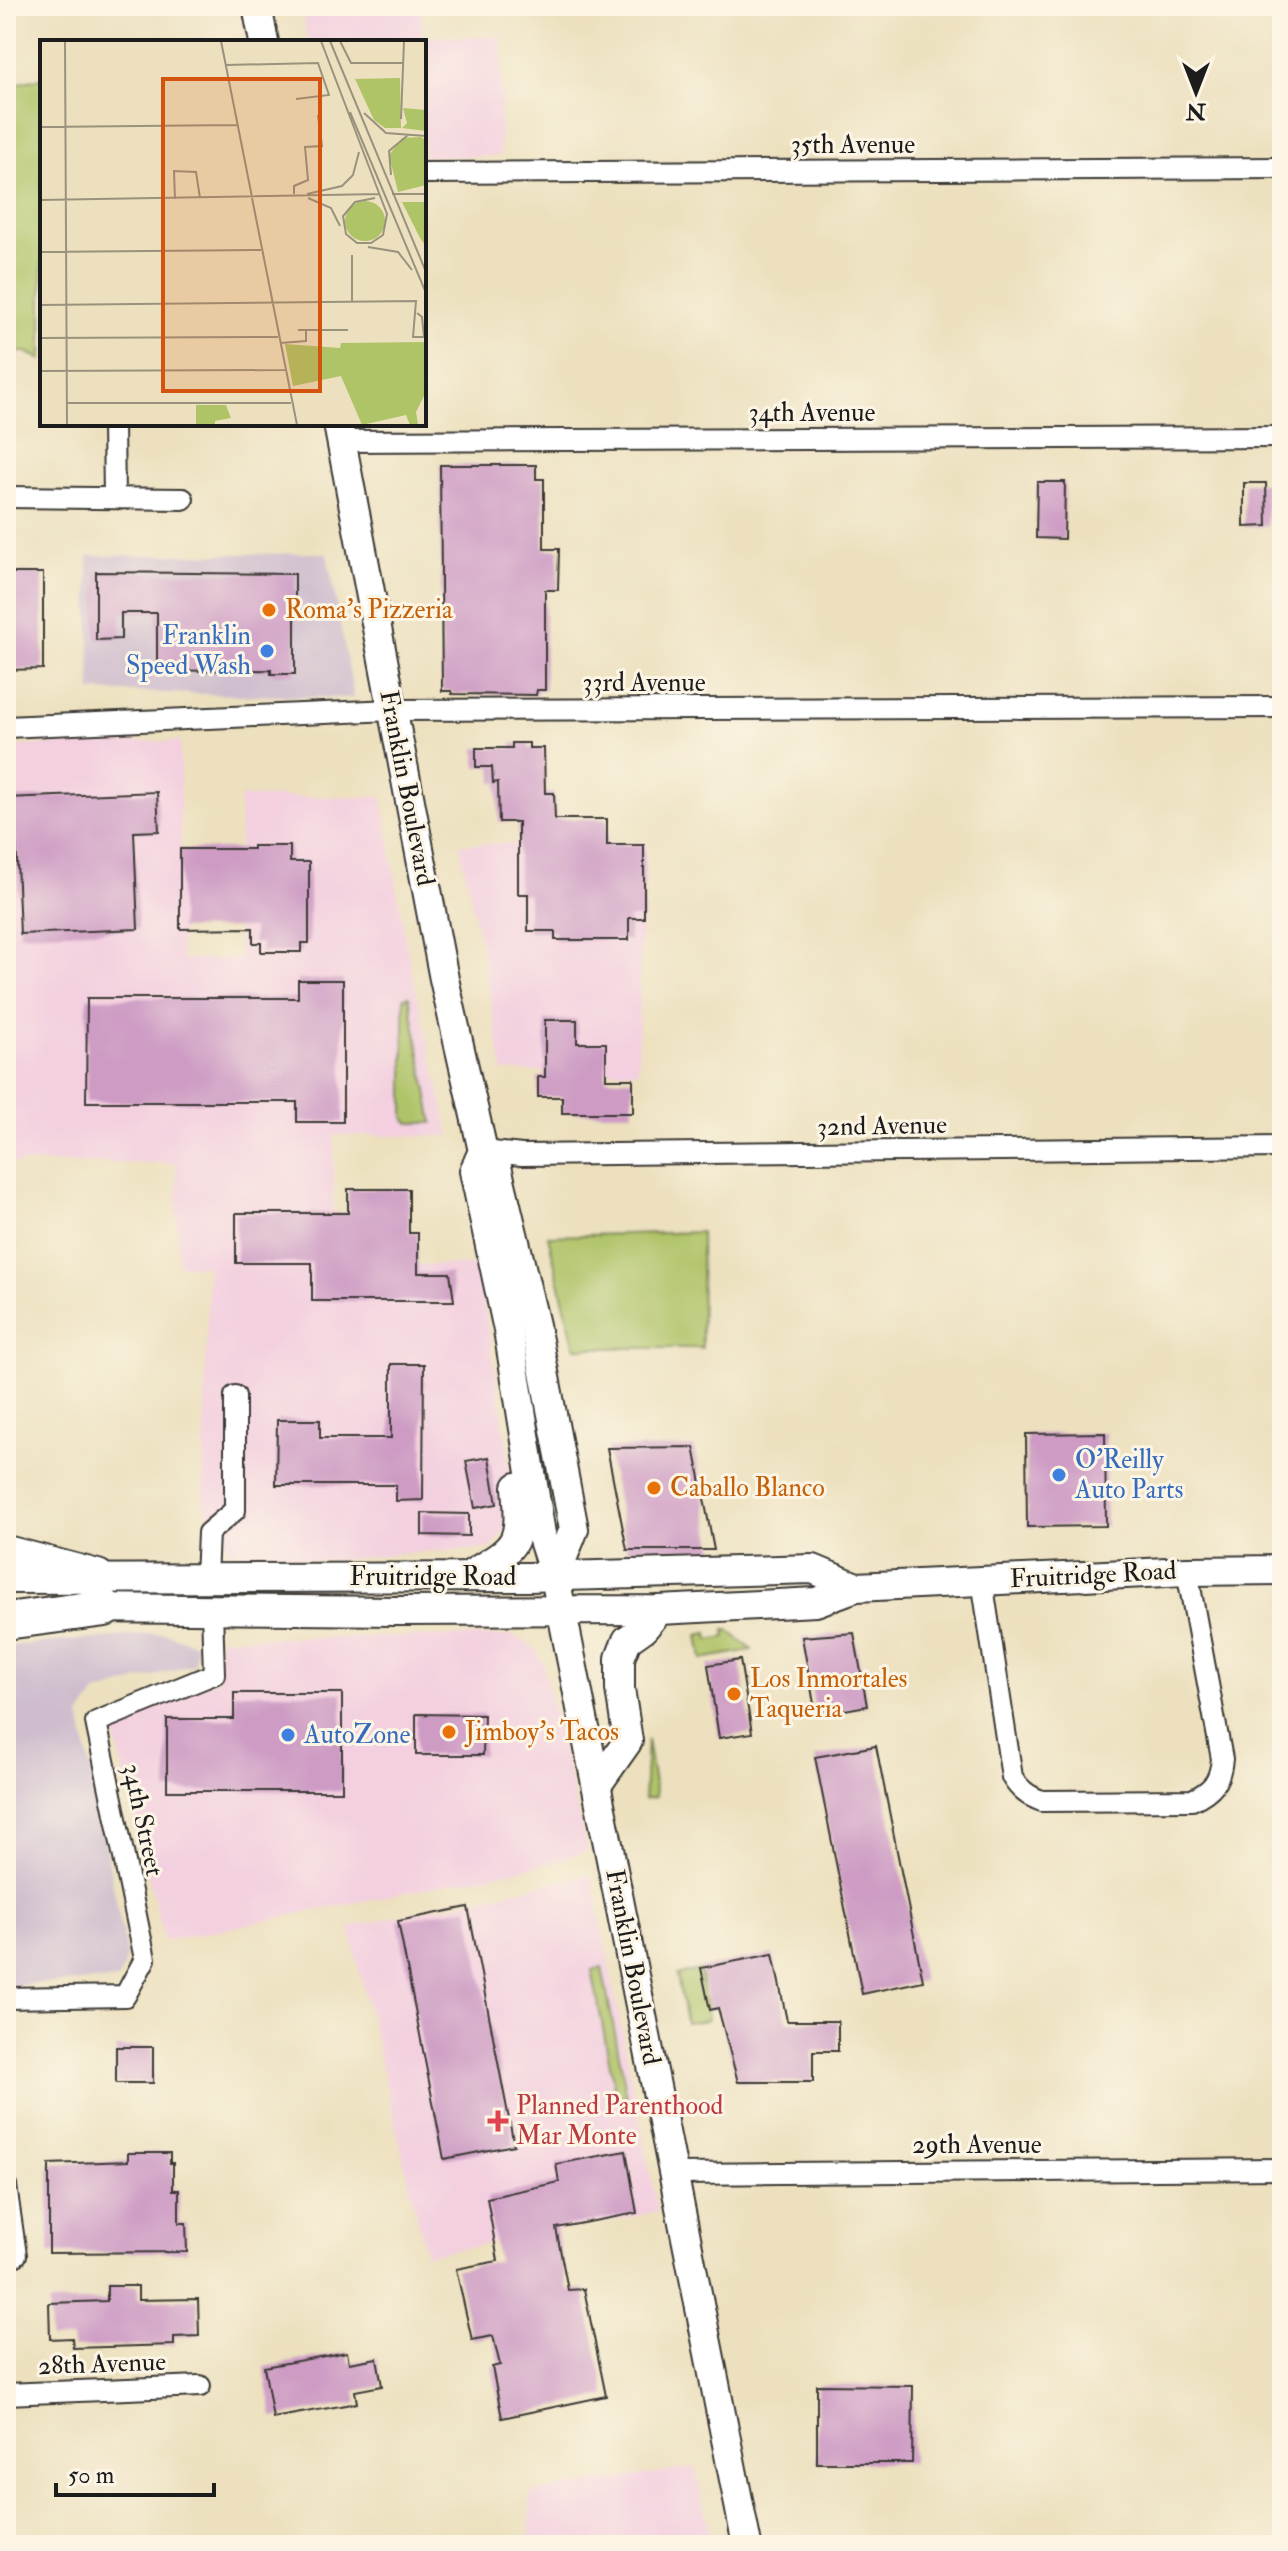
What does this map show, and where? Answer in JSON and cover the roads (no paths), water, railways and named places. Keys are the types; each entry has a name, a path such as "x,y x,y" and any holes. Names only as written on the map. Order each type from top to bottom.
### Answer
{"highway":[{"path":"6,1554 101,1593"},
{"path":"6,1621 101,1593"}],"main road":[{"path":"257,6 264,40"},
{"name":"Franklin Boulevard","path":"340,432 444,979 483,1151 497,1167 532,1311 574,1529 555,1577"},
{"name":"Franklin Boulevard","path":"483,1151 474,1171 524,1416 541,1534 555,1577 747,2545"},
{"path":"468,1577 508,1551 516,1541 520,1523 514,1443 524,1416"},
{"name":"Fruitridge Road","path":"6,1608 206,1578 555,1577 813,1569 856,1587"},
{"name":"Fruitridge Road","path":"6,1579 212,1609 659,1610 816,1602 856,1587 1187,1571 1282,1570"},
{"path":"597,1785 628,1741 620,1689 620,1658 627,1640 644,1628 659,1610"}],"street":[{"name":"35th Avenue","path":"426,173 1282,168"},
{"path":"113,426 114,498"},
{"name":"34th Avenue","path":"340,432 1282,437"},
{"path":"6,497 183,499"},
{"name":"33rd Avenue","path":"6,727 392,710 1282,707"},
{"name":"32nd Avenue","path":"483,1151 522,1155 1282,1147"},
{"path":"206,1578 208,1533 235,1510 235,1396"},
{"path":"982,1580 1012,1777 1019,1788 1030,1797 1042,1801 1192,1800 1208,1792 1218,1781 1222,1759 1187,1571"},
{"name":"34th Street","path":"6,1998 125,1996 145,1959 96,1722 214,1674 212,1609"},
{"name":"29th Avenue","path":"673,2174 1282,2169"},
{"path":"6,2186 16,2255"},
{"name":"28th Avenue","path":"6,2394 200,2386"}],"place":[{"name":"Roma's Pizzeria","path":"269,610"},
{"name":"Franklin Speed Wash","path":"267,651"},
{"name":"O'Reilly Auto Parts","path":"1059,1475"},
{"name":"Caballo Blanco","path":"654,1488"},
{"name":"Los Inmortales Taqueria","path":"734,1694"},
{"name":"Jimboy's Tacos","path":"449,1732"},
{"name":"AutoZone","path":"288,1735"},
{"name":"Planned Parenthood Mar Monte","path":"498,2121"}]}
